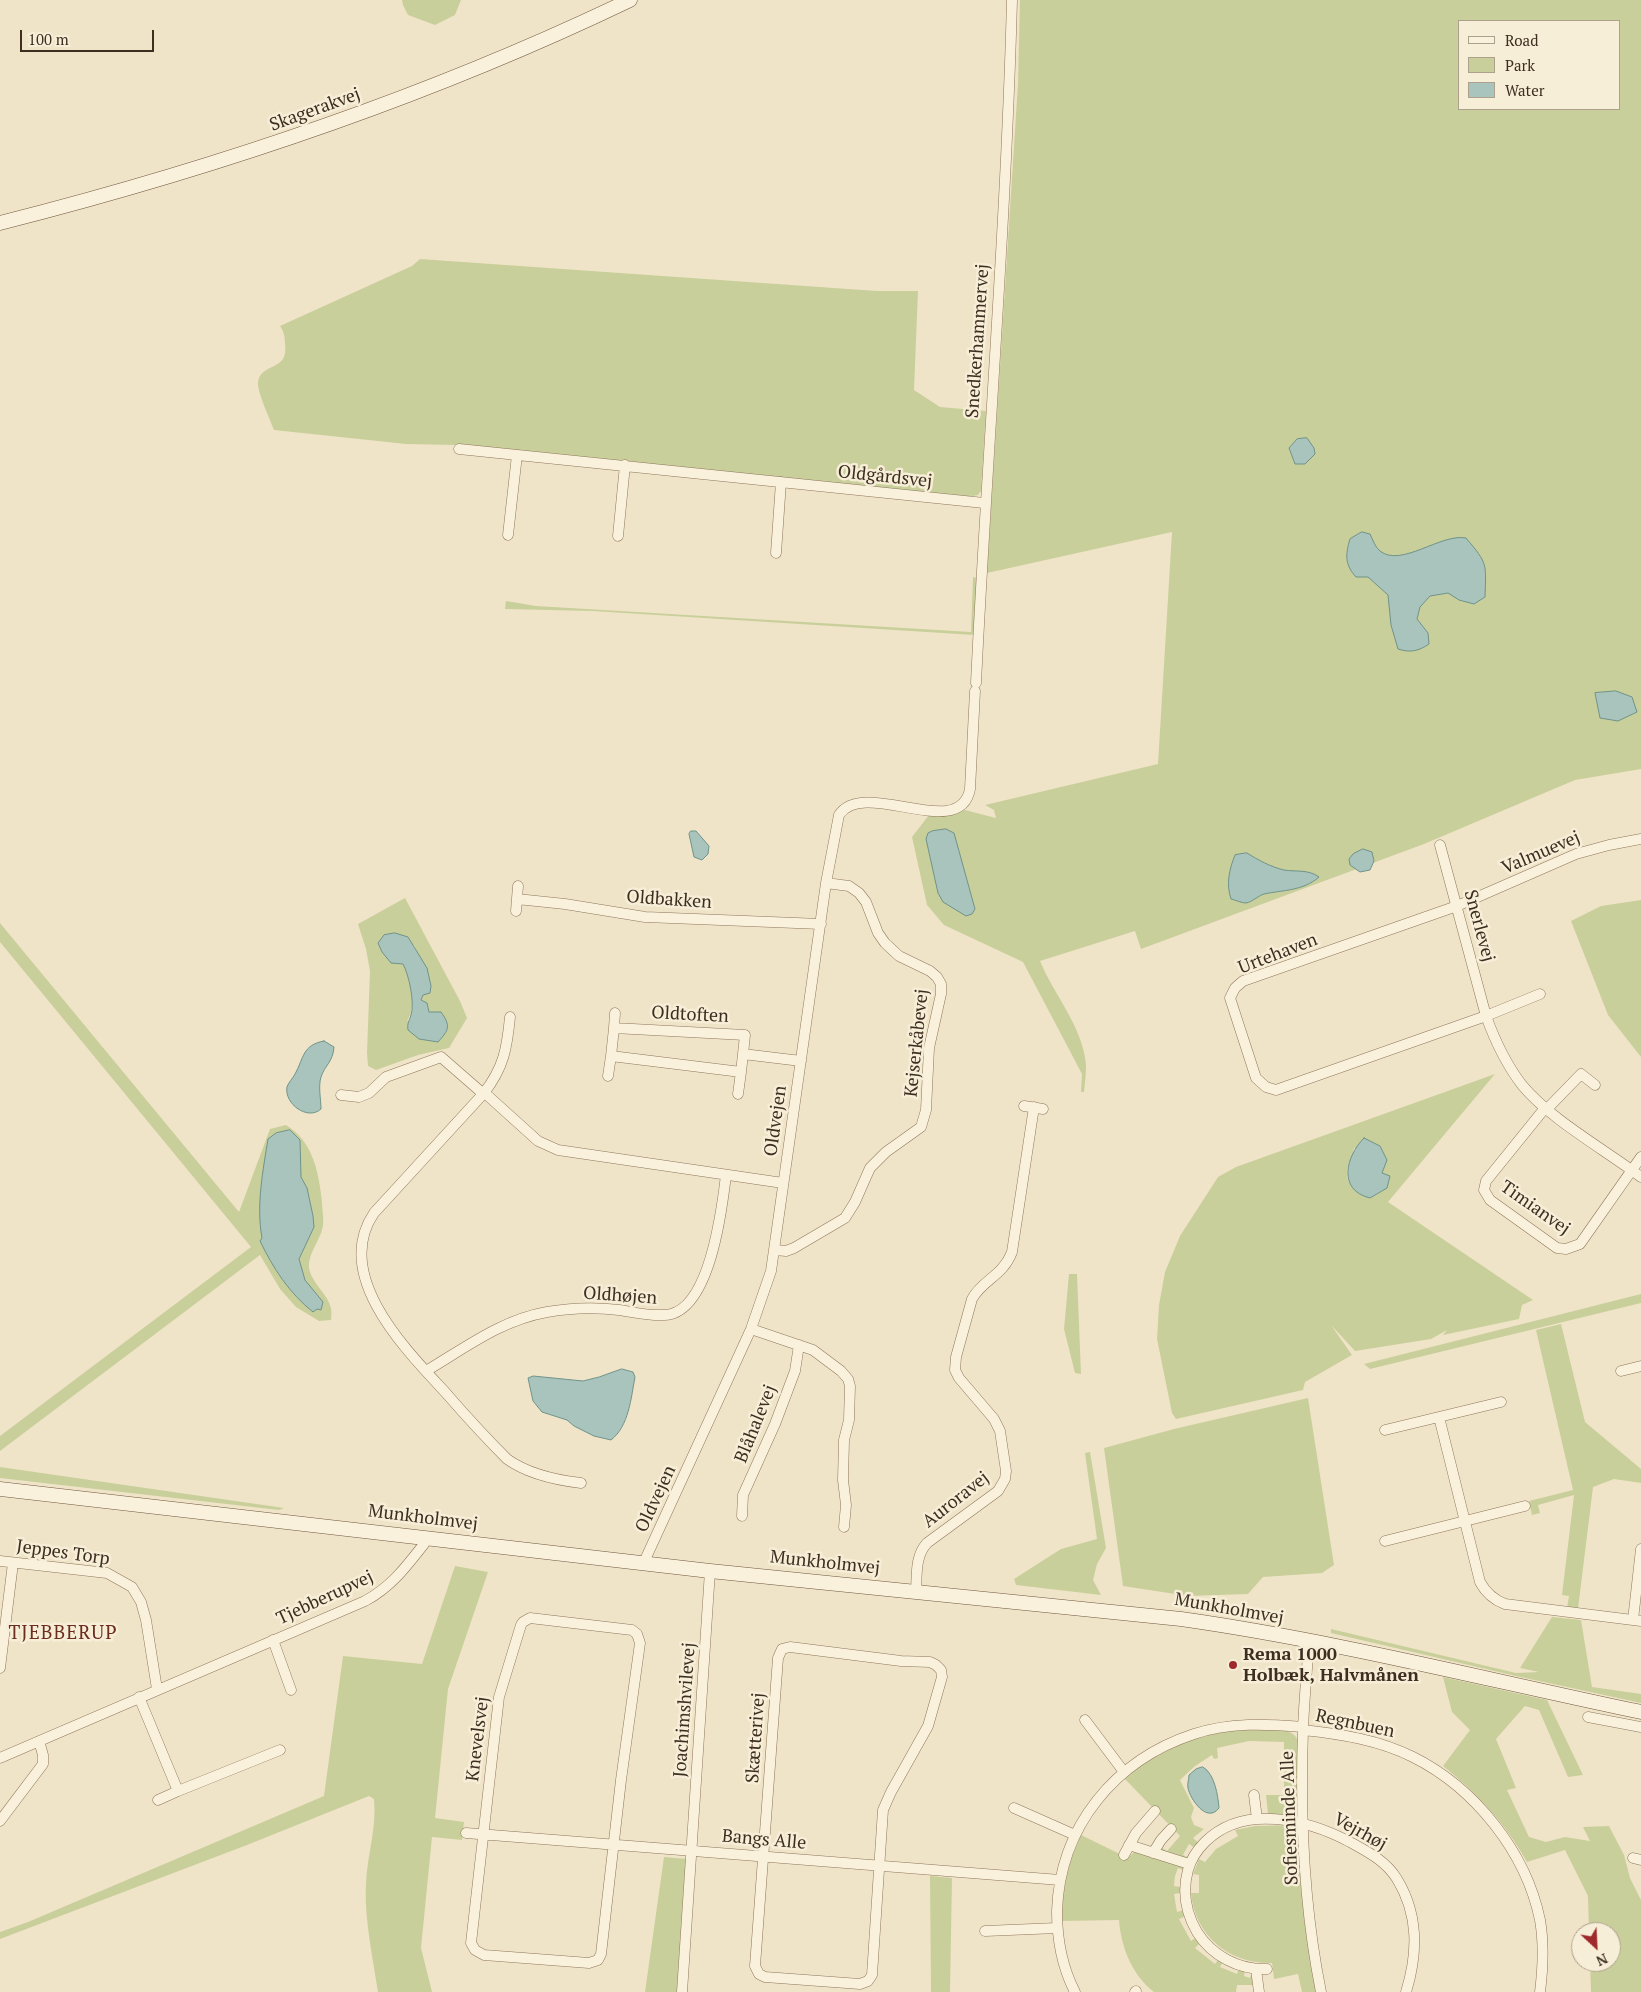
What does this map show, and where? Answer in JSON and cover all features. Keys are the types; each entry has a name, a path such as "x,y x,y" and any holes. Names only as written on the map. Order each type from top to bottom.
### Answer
{"street":[{"name":"Skagerakvej","path":"0,223 175,175 268,147 376,108 488,64 630,0"},
{"name":"Snedkerhammervej","path":"971,782 984,503 1009,112 1012,0"},
{"name":"Oldgårdsvej","path":"459,448 984,503"},
{"path":"508,535 517,455"},
{"path":"618,536 625,465"},
{"path":"776,553 781,482"},
{"name":"Oldvejen","path":"644,1562 751,1329 767,1286 774,1250 826,883 837,820 845,807 854,803 867,802 921,809 951,810 959,807 966,801 971,782"},
{"name":"Valmuevej","path":"1457,906 1576,854 1609,844 1641,839"},
{"name":"Snerlevej","path":"1440,845 1486,1016 1495,1040 1509,1066 1523,1086 1546,1109 1641,1177"},
{"name":"Kejserkåbevej","path":"774,1250 786,1251 794,1248 845,1218 855,1202 870,1168 886,1152 921,1127 926,1110 928,1063 932,1034 942,994 940,980 930,971 899,956 885,943 878,933 866,902 859,893 849,886 826,883"},
{"path":"516,911 518,886"},
{"name":"Oldbakken","path":"517,899 562,903 645,917 821,924"},
{"name":"Urtehaven","path":"1457,906 1243,981 1230,998 1231,1003 1256,1078 1266,1088 1276,1090 1486,1016"},
{"path":"1486,1016 1540,994"},
{"path":"608,1076 615,1013"},
{"path":"510,1017 503,1061 497,1076 484,1093 377,1209 369,1222 363,1238 362,1267 373,1296 398,1340 506,1459 531,1472 564,1481 581,1483"},
{"name":"Oldtoften","path":"614,1028 745,1034 738,1094"},
{"path":"743,1054 800,1061"},
{"path":"341,1095 359,1097 369,1093 386,1077 439,1056 444,1058 538,1141 558,1150 784,1183"},
{"path":"611,1056 741,1072"},
{"path":"1546,1109 1580,1074 1595,1085"},
{"name":"Auroravej","path":"916,1591 919,1556 922,1550 998,1491 1005,1480 1003,1442 997,1425 959,1378 954,1365 969,1307 975,1294 1000,1272 1012,1252 1034,1107"},
{"name":"Timianvej","path":"1546,1109 1486,1181 1484,1190 1490,1200 1557,1248 1573,1248 1582,1242 1632,1170"},
{"path":"1632,1170 1641,1158"},
{"name":"Oldhøjen","path":"426,1372 490,1331 511,1321 535,1314 592,1308 664,1315 681,1309 698,1286 710,1262 716,1239 726,1175"},
{"path":"751,1329 813,1350 841,1371 850,1383 849,1420 844,1440 842,1480 846,1505 845,1527"},
{"name":"Blåhalevej","path":"742,1516 743,1495 776,1424 795,1371 799,1345"},
{"path":"1621,1372 1641,1366"},
{"path":"1385,1430 1501,1402"},
{"path":"1439,1417 1480,1582 1487,1592 1498,1601 1505,1604 1637,1620 1641,1549"},
{"name":"Munkholmvej","path":"0,1489 710,1571 1182,1619 1309,1642 1641,1712"},
{"path":"1385,1541 1525,1506"},
{"name":"Tjebberupvej","path":"0,1758 365,1601 382,1591 402,1573 424,1544 425,1537"},
{"name":"Jeppes Torp","path":"0,1562 107,1573 132,1587 140,1602 146,1620 157,1689"},
{"path":"0,1668 14,1563"},
{"name":"Joachimshvilevej","path":"682,1992 710,1571"},
{"name":"Knevelsvej","path":"530,1618 632,1630 639,1636 640,1643 614,1844 601,1954 596,1961 588,1964 484,1955 474,1949 472,1935 499,1697 521,1625 530,1618"},
{"name":"Tjebberupvej","path":"274,1640 291,1690"},
{"name":"Sofiesminde Alle","path":"1309,1642 1303,1728 1303,1824 1310,1912 1321,1992"},
{"name":"Skætterivej","path":"790,1647 901,1661 930,1662 941,1670 942,1678 928,1726 885,1806 879,1866 872,1975 868,1981 860,1984 761,1976 755,1964 778,1658 782,1649 790,1647"},
{"path":"139,1697 178,1792"},
{"path":"1588,1717 1641,1727"},
{"path":"1085,1720 1124,1772"},
{"name":"Regnbuen","path":"1075,1992 1062,1958 1057,1928 1060,1880 1075,1835 1097,1799 1124,1772 1144,1756 1166,1745 1208,1730 1245,1725 1303,1728 1370,1740 1412,1756 1450,1781 1486,1815 1506,1841 1518,1863 1538,1911 1543,1951 1540,1992"},
{"path":"0,1821 43,1764 43,1755 39,1741"},
{"path":"158,1800 280,1750"},
{"path":"1254,1795 1257,1819"},
{"path":"1014,1808 1075,1835"},
{"path":"1155,1811 1136,1833 1126,1850 1153,1853 1189,1864 1185,1878 1187,1911 1201,1939 1212,1950 1226,1959 1256,1969 1267,1969"},
{"name":"Vejrhøj","path":"1189,1864 1198,1849 1215,1833 1226,1826 1257,1819 1287,1820 1331,1832 1376,1857 1397,1878 1409,1903 1415,1955 1406,1992"},
{"path":"1153,1853 1160,1840 1171,1829"},
{"name":"Bangs Alle","path":"466,1833 1060,1880"},
{"path":"985,1931 1057,1928"},
{"path":"1256,1969 1259,1992"}],"green space":[{"path":"402,0 461,0 455,15 435,25 408,15"},
{"path":"1020,0 1641,0 1641,769 1575,780 1424,844 1141,949 1135,931 1040,961 1080,1038 1086,1065 1084,1092 1081,1092 1082,1074 1023,962 944,925 927,905 912,837 929,815 949,815 965,810 996,818 994,810 985,805 1158,764 1172,532 987,573 1018,83"},
{"path":"420,259 877,291 918,291 914,390 940,407 986,411 981,491 978,495 967,497 456,445 406,444 274,430 262,399 258,382 264,372 283,359 285,339 280,326 412,266"},
{"path":"973,577 978,578 974,635 593,611 505,609 506,601 536,606 971,632"},
{"path":"405,898 460,1001 467,1018 449,1048 418,1055 376,1070 368,1066 370,971 366,949 358,924","holes":["414,945 419,958 427,968 421,1000 429,1012 407,1021 412,1008 412,993 403,964"]},
{"path":"1641,900 1641,1057 1608,1015 1571,921 1601,906"},
{"path":"0,923 239,1212 270,1129 286,1125 303,1140 316,1169 321,1191 323,1216 322,1231 311,1254 310,1272 328,1300 332,1312 331,1320 319,1321 296,1307 280,1289 260,1255 0,1451 0,1436 251,1247 0,942"},
{"path":"1495,1074 1388,1202 1533,1300 1522,1305 1519,1319 1443,1335 1447,1330 1431,1339 1355,1351 1331,1325 1352,1355 1305,1382 1303,1390 1176,1419 1172,1413 1157,1339 1159,1305 1165,1272 1180,1236 1218,1177 1236,1167","holes":["1354,1148 1382,1173 1382,1191 1370,1198 1354,1188 1347,1177 1348,1166"]},
{"path":"1069,1274 1077,1274 1081,1374 1075,1373 1064,1329"},
{"path":"1641,1294 1641,1303 1370,1369 1364,1364"},
{"path":"1561,1324 1585,1422 1641,1469 1641,1483 1614,1479 1593,1487 1578,1609 1567,1608 1569,1596 1562,1595 1574,1495 1538,1505 1540,1513 1532,1515 1529,1501 1573,1490 1536,1330"},
{"path":"1308,1398 1334,1565 1322,1573 1263,1577 1248,1594 1188,1596 1123,1586 1104,1448 1174,1429"},
{"path":"1090,1452 1106,1548 1097,1564 1093,1580 1101,1595 1016,1585 1014,1579 1061,1549 1097,1539 1085,1453"},
{"path":"0,1467 284,1508 279,1510 0,1478"},
{"path":"455,1566 488,1572 448,1689 435,1818 464,1822 462,1840 432,1837 421,1948 432,1992 378,1992 366,1910 367,1873 375,1810 374,1799 369,1796 247,1845 0,1939 0,1932 28,1922 324,1796 343,1656 422,1664"},
{"path":"1552,1617 1581,1620 1592,1687 1641,1694 1641,1703 1331,1633 1331,1629 1516,1673 1539,1672 1520,1668"},
{"path":"1443,1677 1547,1700 1583,1775 1568,1777 1539,1710 1525,1706 1496,1739 1516,1788 1507,1790 1529,1837 1546,1842 1565,1837 1590,1841 1583,1827 1609,1826 1624,1855 1630,1878 1641,1900 1641,1992 1591,1992 1590,1972 1621,1972 1621,1922 1589,1922 1588,1896 1565,1850 1527,1862 1510,1834 1490,1810 1468,1787 1443,1766 1470,1730 1452,1712"},
{"path":"1270,1728 1285,1730 1296,1737 1299,1743 1297,1812 1289,1817 1260,1815 1268,1814 1266,1795 1284,1795 1284,1742 1249,1741 1217,1748 1218,1758 1214,1759 1212,1755 1195,1766 1180,1780 1194,1808 1191,1817 1194,1825 1204,1829 1193,1838 1199,1843 1195,1848 1189,1844 1183,1855 1189,1858 1186,1860 1159,1850 1161,1847 1167,1851 1180,1836 1124,1778 1138,1767 1167,1750 1197,1738 1247,1729"},
{"path":"1294,1825 1298,1830 1316,1992 1302,1992 1298,1974 1274,1979 1272,1963 1242,1959 1229,1953 1217,1944 1199,1922 1191,1893 1199,1893 1199,1875 1193,1874 1199,1859 1205,1862 1216,1849 1238,1836 1235,1830 1255,1826"},
{"path":"1081,1835 1128,1858 1135,1851 1184,1867 1184,1870 1178,1868 1175,1876 1174,1886 1181,1887 1181,1893 1174,1894 1177,1912 1184,1910 1186,1916 1179,1919 1191,1941 1197,1937 1201,1942 1195,1948 1215,1964 1219,1958 1223,1961 1220,1967 1237,1974 1239,1968 1245,1970 1244,1976 1250,1978 1252,1972 1255,1985 1237,1985 1236,1992 1154,1992 1146,1985 1129,1960 1122,1940 1119,1920 1062,1921 1063,1898 1067,1877"},
{"path":"664,1857 687,1859 678,1992 645,1992"},
{"path":"930,1876 952,1878 950,1992 931,1992"}],"water":[{"path":"1307,438 1314,448 1315,454 1305,464 1295,464 1289,448 1297,439"},
{"path":"1362,532 1370,534 1378,549 1389,555 1410,553 1445,540 1466,538 1484,564 1486,577 1485,597 1474,604 1459,600 1448,593 1430,596 1420,607 1417,619 1428,633 1429,644 1414,651 1398,649 1391,625 1388,595 1368,577 1356,577 1348,564 1347,550 1350,539"},
{"path":"1616,691 1632,697 1637,712 1618,721 1600,718 1595,693"},
{"path":"946,829 954,833 975,909 972,914 966,916 943,902 938,893 926,839 928,833 932,831"},
{"path":"691,831 696,831 709,846 708,854 702,860 694,857 689,834"},
{"path":"1363,849 1372,852 1374,861 1370,870 1360,872 1350,865 1349,859 1353,854"},
{"path":"1247,853 1279,869 1306,872 1319,877 1306,885 1286,891 1264,894 1246,903 1231,899 1228,882 1235,855"},
{"path":"395,933 408,937 427,968 431,986 430,993 423,995 421,1000 427,1003 429,1012 441,1012 447,1024 445,1034 438,1042 419,1039 408,1030 412,1004 411,989 407,975 403,964 391,963 382,952 378,943 384,935"},
{"path":"324,1041 334,1047 331,1060 320,1081 321,1109 316,1112 304,1112 293,1105 287,1093 287,1087 308,1049"},
{"path":"290,1130 300,1140 301,1177 307,1188 313,1216 314,1227 299,1259 305,1280 323,1302 321,1310 317,1309 313,1312 296,1297 282,1280 260,1241 262,1238 260,1226 261,1188 268,1139 276,1133"},
{"path":"1364,1138 1380,1146 1387,1160 1382,1173 1390,1176 1387,1188 1370,1198 1360,1194 1353,1188 1348,1172 1353,1154"},
{"path":"622,1369 633,1372 635,1377 622,1427 611,1440 594,1436 574,1426 567,1420 542,1412 533,1401 528,1378 533,1376 583,1381"},
{"path":"1203,1767 1213,1780 1218,1798 1219,1808 1209,1813 1204,1812 1192,1798 1188,1786 1189,1775 1196,1769"}],"place":[{"name":"Rema 1000 Holbæk, Halvmånen","path":"1233,1665"}],"district":[{"name":"TJEBBERUP","path":"63,1634"}]}
